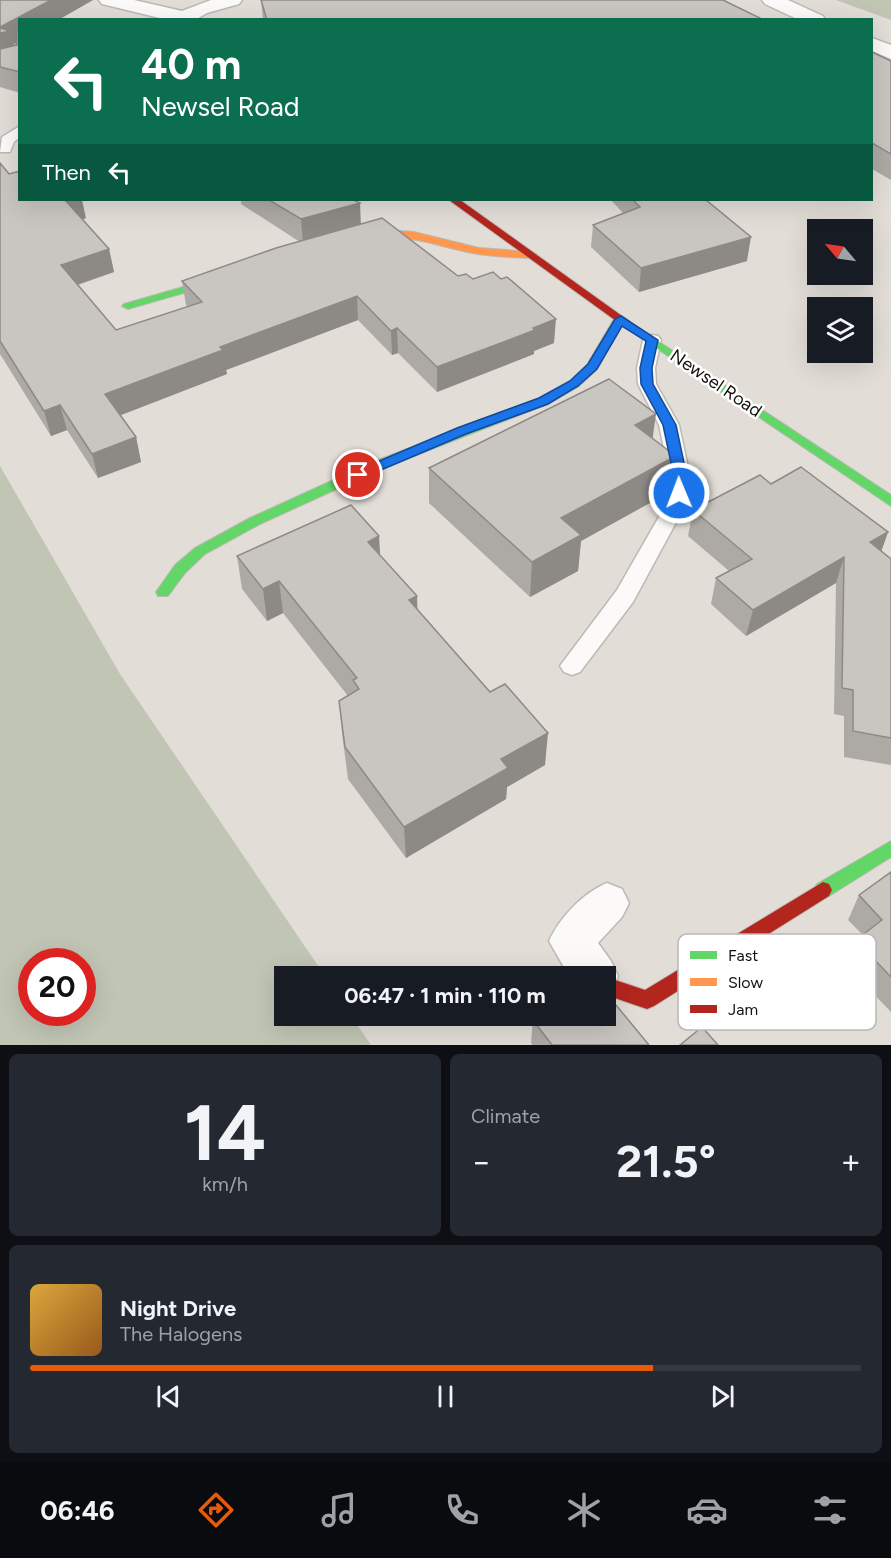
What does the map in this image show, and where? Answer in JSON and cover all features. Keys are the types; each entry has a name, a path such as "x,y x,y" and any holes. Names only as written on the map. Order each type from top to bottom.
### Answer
{"street":[{"path":"108,0 181,18 200,9 232,0"},
{"path":"772,0 812,18"},
{"path":"873,44 891,53"},
{"name":"Newsel Road","path":"455,201 621,319 891,501"},
{"path":"336,244 382,231 408,231 471,250 532,255"},
{"path":"128,306 245,272"},
{"path":"163,592 175,574 200,551 255,520 378,465 544,401 574,384 592,366 621,319"},
{"path":"753,934 891,848"},
{"path":"588,966 571,941 607,903"},
{"path":"616,990 647,1000 678,981"}],"lane":[{"path":"5,149 7,140 18,132"},
{"path":"572,666 625,596 670,516 679,493 680,472 669,425 647,384 646,368 652,340"}],"green space":[{"path":"836,0 891,0 891,20"},
{"path":"0,466 120,674 318,966 274,966 274,1026 358,1026 371,1045 0,1045"}],"building":[{"path":"0,0 51,0 0,27"},
{"path":"261,0 723,0 760,18 266,18"},
{"path":"0,28 10,31 0,33"},
{"path":"18,33 18,72 0,67 0,49 17,45"},
{"path":"873,52 891,61 891,154 873,144"},
{"path":"0,163 9,174 18,172 18,201 66,201 109,249 61,265 116,330 202,302 182,281 276,248 382,218 458,276 466,274 473,279 493,272 501,279 507,277 556,319 533,328 535,330 437,367 397,328 391,331 357,296 220,347 223,350 105,394 136,437 92,454 60,405 44,411 0,341"},
{"path":"271,201 356,201 360,203 301,219"},
{"path":"634,201 707,201 751,237 641,268 593,225 640,207"},
{"path":"609,379 656,414 635,425 673,454 672,458 561,518 581,535 532,562 429,468"},
{"path":"801,467 888,532 870,542 891,559 891,738 853,731 853,690 842,688 844,557 753,610 716,578 752,559 693,510 760,475 771,484"},
{"path":"351,505 379,536 368,542 417,596 409,600 490,692 505,684 548,733 501,759 508,768 404,827 345,747 339,701 359,689 353,680 357,678 279,581 263,589 237,556"},
{"path":"891,872 891,977 876,961 876,934 864,934 882,920 859,895"},
{"path":"616,1005 649,1045 552,1045 538,1026 616,1026"},
{"path":"698,1030 705,1030 718,1045 680,1045"}],"traffic: fast":[{"path":"128,306 228,277"},
{"path":"163,592 180,569 200,551 255,521 378,465 544,401 574,384 592,367 620,319"},
{"path":"623,321 891,501"},
{"path":"823,890 891,848"}],"traffic: slow":[{"path":"354,239 402,233 479,251 532,255"}],"traffic: jam":[{"path":"455,201 623,321"},
{"path":"753,934 823,890"},
{"path":"616,989 647,1000 678,981"}],"route":[{"path":"358,475 462,431 544,401 574,384 592,366 621,319 652,340 646,368 647,384 669,425 680,472 679,493"}]}
